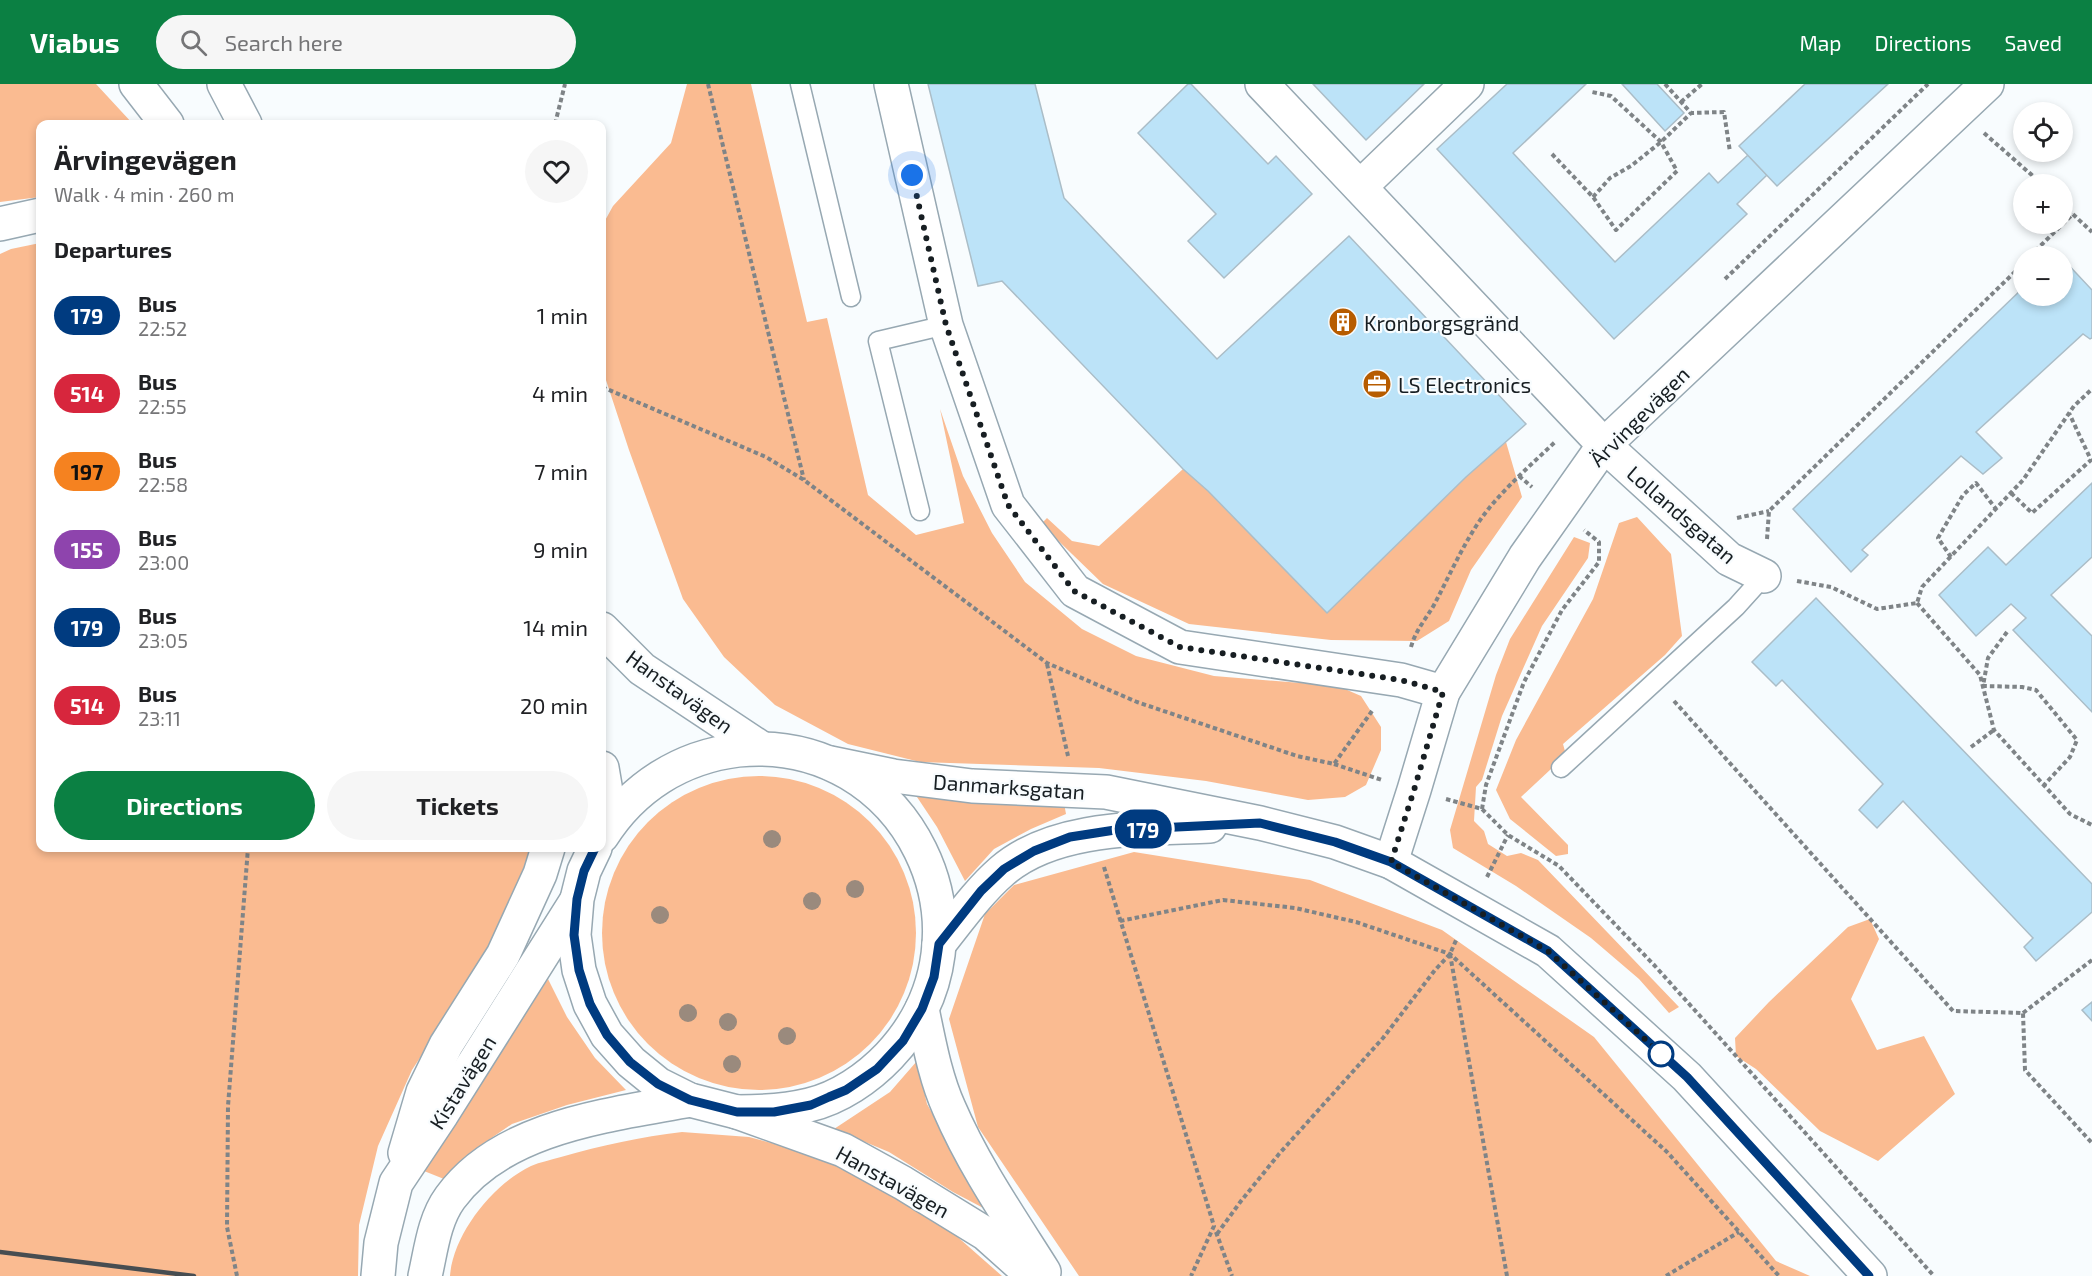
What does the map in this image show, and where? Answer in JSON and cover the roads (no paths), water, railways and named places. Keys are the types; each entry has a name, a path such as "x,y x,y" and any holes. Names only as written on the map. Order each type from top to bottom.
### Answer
{"main road":[{"path":"136,84 164,120"},
{"path":"224,84 243,120"},
{"path":"891,84 946,325 1008,505 1074,591 1180,647 1401,680 1443,692"},
{"path":"1262,84 1604,445"},
{"path":"1360,187 1467,84"},
{"name":"Ärvingevägen","path":"1391,862 1443,692 1525,557 1604,445 1987,84"},
{"path":"0,224 36,216"},
{"name":"Lollandsgatan","path":"1604,445 1729,559 1764,576"},
{"name":"Hanstavägen","path":"606,633 642,669 761,748"},
{"name":"Hanstavägen","path":"606,830 641,790 677,766 718,753 761,748 796,752 829,763 862,781 891,806 913,836 930,870 938,906 939,944 934,977 922,1009 903,1041 877,1069 846,1090 802,1107 774,1112 737,1112"},
{"name":"Danmarksgatan","path":"829,763 893,777 972,786 1106,792 1260,823 1335,842 1391,862 1548,951 1687,1077 1870,1276"},
{"name":"Danmarksgatan","path":"939,944 981,891 1004,869 1034,851 1070,837 1115,830 1260,823"},
{"path":"396,1183 423,1092 446,1045 503,955 540,874 547,852"},
{"name":"Hanstavägen","path":"594,852 584,871 577,899 574,935 579,970 590,1004 607,1035 630,1062 658,1084 690,1100 737,1112 843,1150 903,1183 986,1234 1033,1276"},
{"name":"Kistavägen","path":"378,1276 381,1244 396,1183 577,899"},
{"path":"922,1009 948,1106 980,1169 1046,1276"},
{"path":"425,1276 434,1233 450,1199 480,1166 517,1143 564,1127 690,1100"}],"lane":[{"path":"800,84 851,297"},
{"path":"920,511 878,341 946,325"},
{"path":"1561,768 1736,607 1764,576"}],"railway":[{"path":"0,1252 194,1276"}],"place":[{"name":"Kronborgsgränd","path":"1343,322"},
{"name":"LS Electronics","path":"1377,384"}]}
